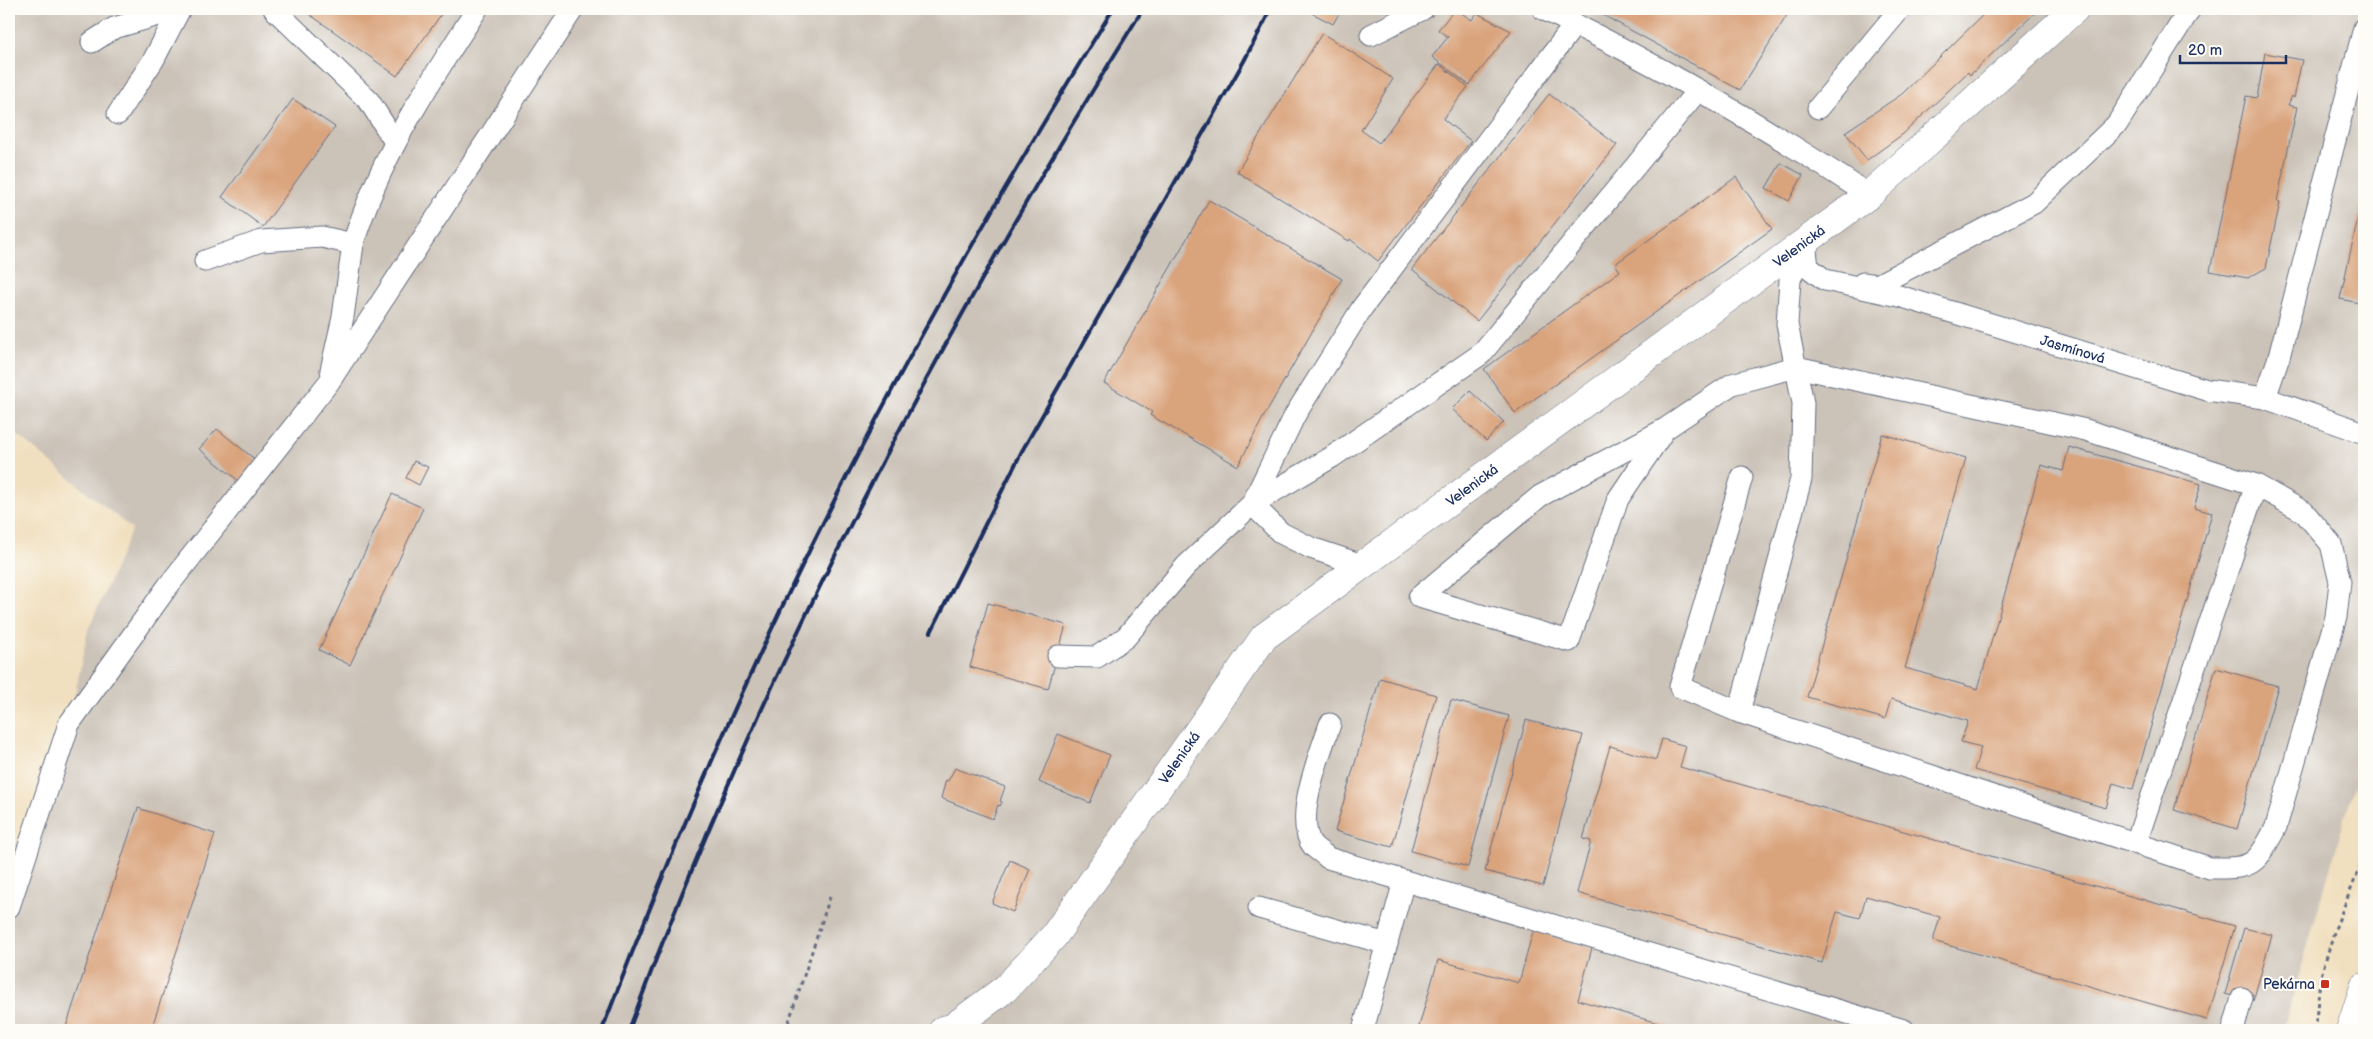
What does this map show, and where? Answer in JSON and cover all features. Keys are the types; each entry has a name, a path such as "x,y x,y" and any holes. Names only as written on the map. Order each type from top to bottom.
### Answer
{"street":[{"name":"Velenická","path":"943,1030 952,1028 1006,988 1054,936 1264,638 1870,195 2075,9"},
{"path":"2350,1030 2364,991"}],"lane":[{"path":"92,42 114,28 180,9"},
{"path":"118,114 154,59 180,9"},
{"path":"274,9 369,101 395,142"},
{"path":"329,382 343,317 353,244 366,202 395,142 477,9"},
{"path":"9,907 69,724 168,586 329,382 573,9"},
{"path":"1370,36 1423,9"},
{"path":"1543,9 1618,44 1796,147 1870,195"},
{"path":"1818,108 1900,9"},
{"path":"1826,280 1877,285 2034,203 2117,124 2190,9"},
{"path":"1252,504 1295,414 1362,308 1575,24"},
{"path":"2265,398 2279,357 2364,28"},
{"path":"1058,656 1098,657 1126,637 1186,566 1252,504 1332,457 1481,354 1698,90"},
{"path":"205,261 260,241 322,237 353,244"},
{"path":"1740,712 1801,479 1804,403 1787,324 1790,280 1804,242"},
{"name":"Jasmínová","path":"1804,242 1808,267 1826,280 1899,296 2208,390 2265,398 2364,433"},
{"path":"1665,428 1618,498 1569,641 1419,597 1540,496 1665,428 1732,384 1796,367 2086,430 2256,485 2304,512 2331,544 2340,582 2336,617 2276,827 2260,858 2238,868 2210,868 1740,712 1680,687 1742,477"},
{"path":"2136,843 2256,485"},
{"path":"1252,504 1281,533 1311,548 1362,565"},
{"path":"1330,724 1309,793 1305,825 1313,845 1328,858 1904,1030"},
{"path":"1363,1030 1404,881"},
{"path":"1259,908 1387,944"},
{"path":"2233,1030 2242,998"}],"path":[{"path":"2314,1030 2320,979 2336,929 2364,858"},
{"path":"786,1030 830,897"}],"shaded area":[{"path":"9,9 2364,9 2364,753 2283,1030 9,1030 9,907 69,724 88,630 132,529 9,428"}],"building":[{"path":"302,9 445,9 397,76"},
{"path":"1304,9 1339,9 1341,10 1333,24"},
{"path":"1455,9 1472,20 1477,13 1511,31 1469,85 1432,57 1448,37 1438,30"},
{"path":"1592,9 1791,9 1740,90"},
{"path":"1989,9 2039,9 1970,75 1968,72 1903,134 1867,160 1845,132 1902,94"},
{"path":"1322,33 1393,79 1361,130 1379,143 1439,64 1468,87 1443,119 1471,141 1378,261 1350,239 1349,241 1237,172"},
{"path":"2265,53 2302,60 2294,98 2292,96 2288,105 2297,107 2277,201 2280,202 2266,268 2248,278 2210,271 2246,96 2257,98"},
{"path":"1549,94 1617,145 1477,321 1412,269"},
{"path":"293,99 335,127 263,227 222,197"},
{"path":"1781,163 1803,175 1789,201 1766,188"},
{"path":"1736,177 1772,229 1515,413 1484,369 1620,271 1615,264"},
{"path":"2364,195 2364,304 2340,299"},
{"path":"1209,200 1342,279 1264,416 1238,466 1150,415 1152,412 1104,383"},
{"path":"1470,391 1504,422 1486,441 1452,409"},
{"path":"217,429 257,461 239,481 199,449"},
{"path":"1882,434 1966,458 1905,668 1978,689 2041,465 2063,471 2069,447 2201,484 2194,508 2212,513 2133,789 2113,783 2106,808 1974,770 1981,747 1961,742 1968,721 1891,699 1885,719 1807,697"},
{"path":"414,461 428,467 419,485 406,478"},
{"path":"392,494 423,508 350,665 319,650"},
{"path":"988,603 1066,625 1048,689 970,667"},
{"path":"2216,668 2278,686 2237,829 2174,810"},
{"path":"1380,678 1436,695 1392,847 1335,831"},
{"path":"1451,700 1509,716 1468,867 1411,851"},
{"path":"1526,720 1583,735 1543,886 1485,871"},
{"path":"1058,734 1110,755 1090,803 1039,782"},
{"path":"1662,739 1686,746 1680,767 2235,926 2207,1020 1933,941 1940,917 1866,896 1860,918 1837,912 1822,963 1577,893 1591,841 1583,839 1610,746 1656,760"},
{"path":"955,768 1005,787 1000,801 1002,802 1000,806 998,805 993,819 941,798 946,780 948,781"},
{"path":"138,808 215,834 151,1030 65,1030"},
{"path":"1010,860 1030,869 1013,912 992,903"},
{"path":"2244,928 2272,935 2253,1001 2225,994"},
{"path":"1533,931 1592,948 1578,1000 1682,1030 1418,1030 1438,960 1519,983"}],"railway":[{"path":"602,1030 650,907 701,785 755,664 812,545 882,408 956,273 1033,140 1113,9"},
{"path":"629,1030 681,896 737,765 797,635 860,506 926,380 996,255 1068,131 1143,9"},
{"path":"931,632 1022,451 1244,61 1271,9"}],"place":[{"name":"Pekárna","path":"2325,984"}]}
